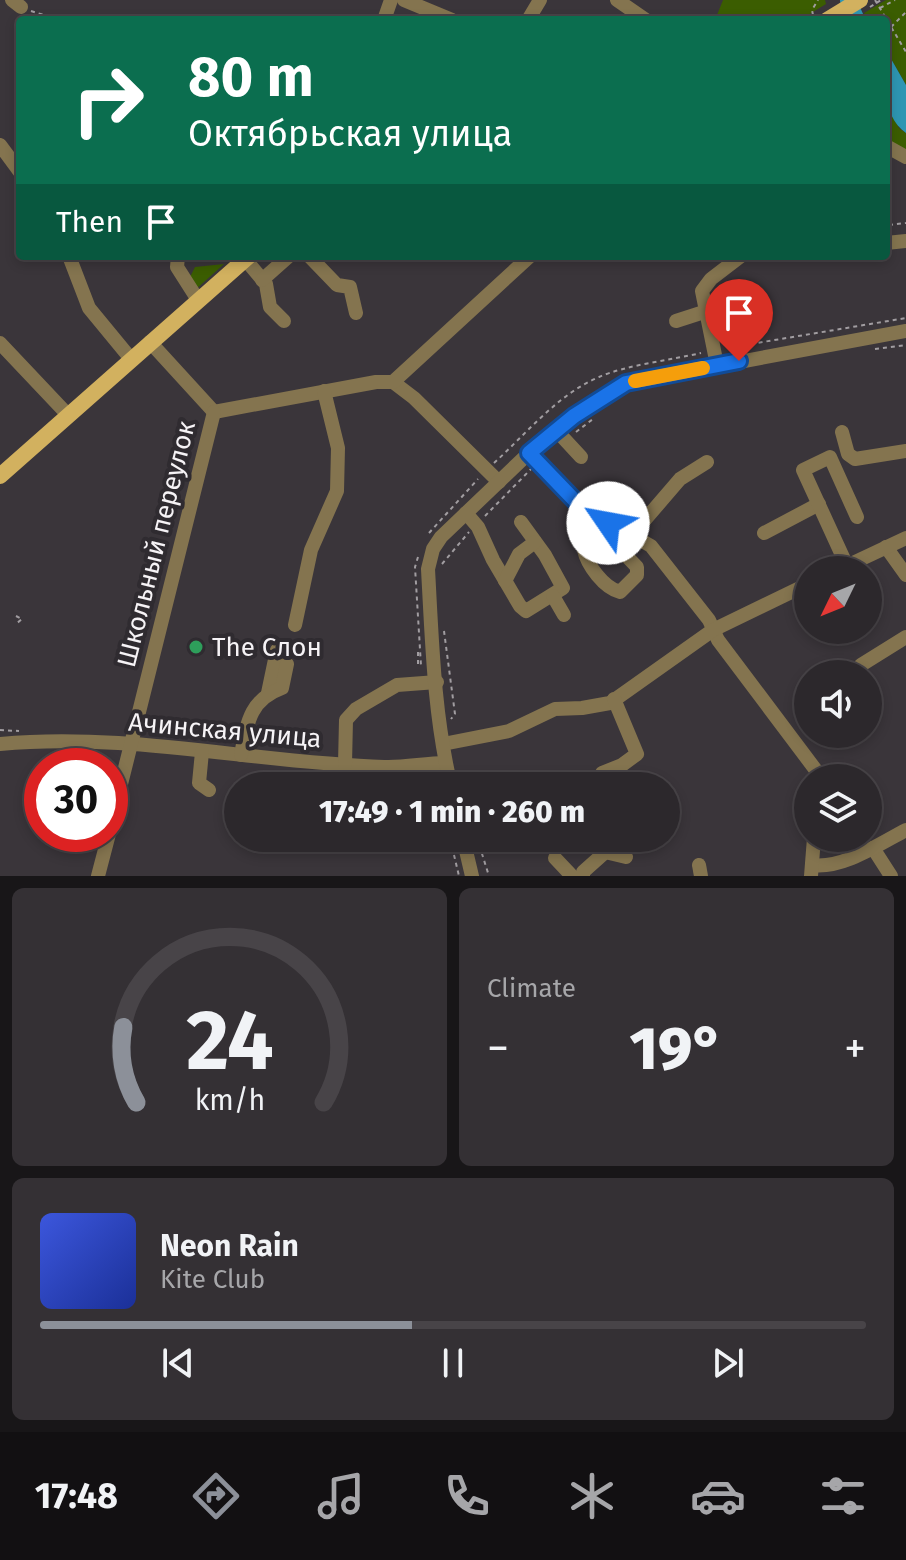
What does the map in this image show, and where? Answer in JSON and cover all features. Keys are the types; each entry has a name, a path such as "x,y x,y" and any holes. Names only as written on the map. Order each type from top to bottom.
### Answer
{"main road":[{"path":"822,16 860,0"},
{"path":"0,476 240,260"}],"street":[{"path":"404,0 442,16"},
{"path":"617,0 640,16"},
{"path":"0,145 16,167"},
{"path":"71,260 89,308 131,359"},
{"path":"178,260 177,267 198,300"},
{"path":"245,260 266,284 270,307 284,321"},
{"path":"262,280 284,260"},
{"path":"302,260 319,281"},
{"path":"313,260 337,285 350,287 356,313"},
{"path":"393,382 526,260"},
{"path":"717,365 702,291 711,279 736,260"},
{"path":"676,321 707,311"},
{"path":"447,772 428,569 433,549 471,519 499,482 561,435 596,401 626,383 906,331"},
{"path":"150,342 214,412 376,382 393,382 414,398 499,482"},
{"path":"0,343 68,415"},
{"path":"295,625 311,550 337,491 338,448 324,391"},
{"name":"Школьный переулок","path":"128,755 214,412"},
{"path":"842,432 848,454 855,459 906,451"},
{"path":"561,435 581,457"},
{"path":"838,556 803,470 830,457 857,517"},
{"path":"531,460 603,532"},
{"path":"631,536 680,479 707,462"},
{"path":"764,533 819,504"},
{"path":"580,506 651,546 688,591 735,664 811,764"},
{"path":"471,519 487,563 505,581 526,611 561,591 561,583 521,522"},
{"path":"867,556 906,538"},
{"path":"505,581 519,554 535,542"},
{"path":"886,547 906,575"},
{"path":"443,744 509,731 555,709 582,708 614,699 713,630 794,591"},
{"path":"553,596 564,615"},
{"path":"869,660 906,637"},
{"path":"241,755 248,716 268,693 277,650"},
{"path":"268,693 282,688 287,664"},
{"path":"345,764 346,720 356,709 397,685 437,682"},
{"path":"604,772 637,754 614,699"},
{"name":"Ачинская улица","path":"0,744 34,741 131,746 387,768 445,763"},
{"path":"202,752 199,783 209,790"},
{"path":"882,843 906,830"},
{"name":"Школьный переулок","path":"98,876 104,852"},
{"path":"462,852 472,876"},
{"path":"583,876 583,872 605,852 626,857"},
{"path":"811,871 863,852"},
{"path":"876,852 891,876"},
{"path":"555,858 572,876"}],"path":[{"path":"818,0 812,10 819,16"},
{"path":"875,0 885,16"},
{"path":"880,8 895,0"},
{"path":"16,4 49,16"},
{"path":"906,5 905,11 891,27 906,52"},
{"path":"876,349 906,345"},
{"path":"561,435 594,418"},
{"path":"436,571 471,519 531,460"},
{"path":"16,616 22,619 16,624"},
{"path":"443,628 455,714 449,721"},
{"path":"418,651 418,666"},
{"path":"458,852 460,876"},
{"path":"481,852 489,876"}],"green space":[{"path":"723,0 825,0 826,4 806,16 717,16"},
{"path":"886,0 906,0 906,85 890,57 890,16 866,16 864,13"},
{"path":"890,111 899,128 906,133 906,152 890,143"},
{"path":"224,264 194,291 190,277 195,267"}],"water":[{"path":"890,57 906,85 906,133 892,116"}],"waterway":[{"path":"848,0 855,16"}],"slow traffic":[{"path":"635,381 703,368"}],"place":[{"name":"The Слон","path":"196,647"}],"route":[{"path":"608,523 580,506 529,453 574,416 626,383 739,361"}]}
